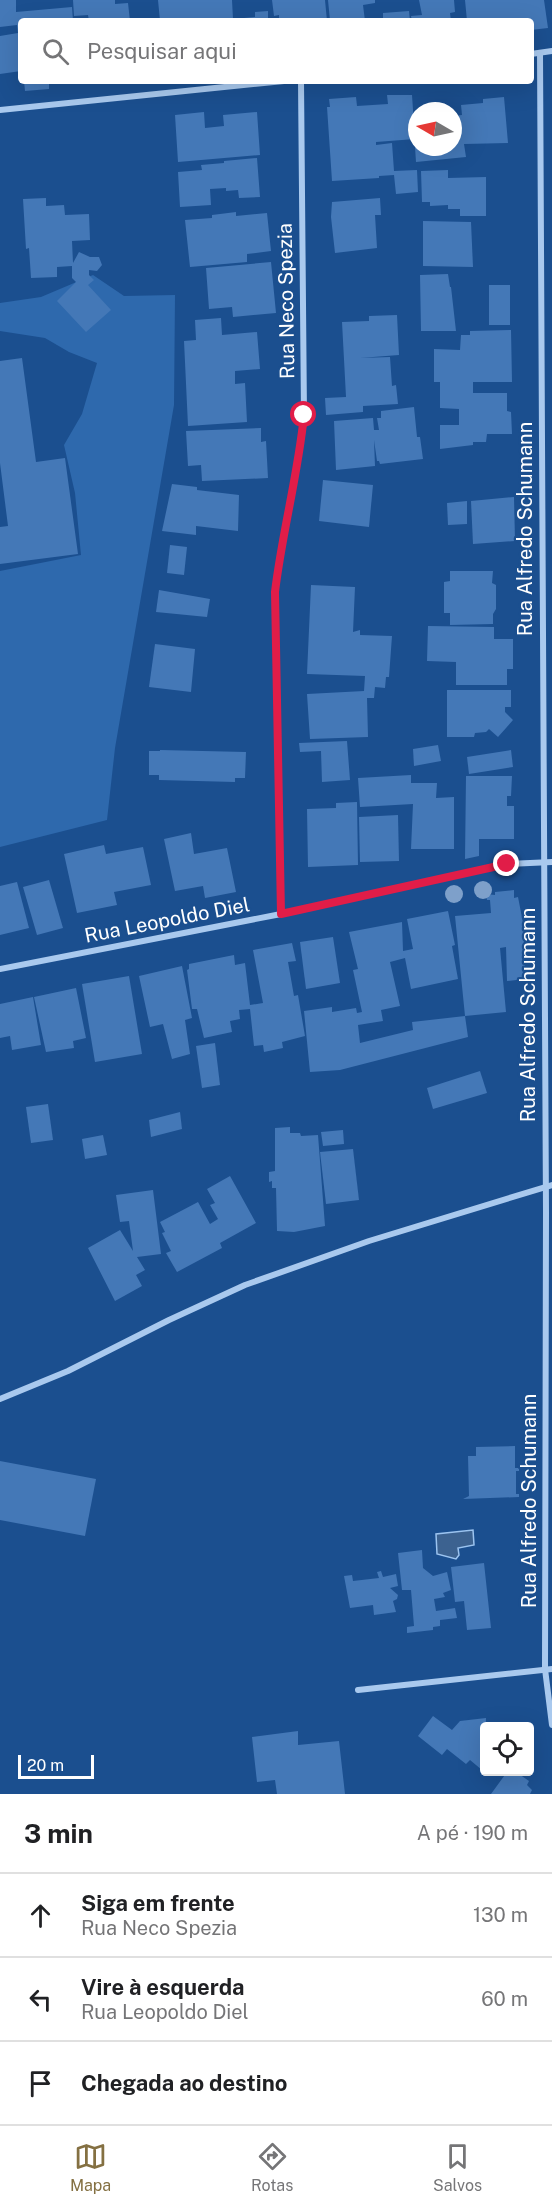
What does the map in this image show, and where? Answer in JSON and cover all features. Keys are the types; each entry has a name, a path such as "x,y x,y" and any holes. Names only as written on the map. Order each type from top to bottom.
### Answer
{"street":[{"path":"534,54 552,51"},
{"name":"Rua Alfredo Schumann","path":"540,53 543,861 549,1186 548,1669 552,1725"},
{"path":"0,110 255,84"},
{"name":"Rua Neco Spezia","path":"281,914 275,592 279,554 302,437 304,415 301,84"},
{"name":"Rua Leopoldo Diel","path":"0,969 281,914 507,864 552,862"},
{"path":"0,1399 68,1371 245,1285 369,1241 549,1186"},
{"path":"358,1690 548,1669"}],"shaded area":[{"path":"93,275 124,296 175,295 174,405 115,748 107,820 0,847 0,571 81,555 75,493 64,445 82,414 97,363 69,352 45,338 0,331 0,303 41,297"},
{"path":"473,1530 474,1545 458,1548 459,1555 456,1559 437,1554 436,1534"}],"building":[{"path":"0,0 16,0 16,12 72,7 73,18 18,18 18,33 17,25 0,27"},
{"path":"73,0 115,0 115,4 128,3 130,18 88,18 88,15 74,16"},
{"path":"158,0 232,0 233,18 160,18"},
{"path":"272,0 325,0 327,18 279,18 279,15 274,16"},
{"path":"328,0 375,0 375,3 363,5 365,18 330,18"},
{"path":"419,0 454,0 455,12 450,13 451,18 411,18 411,16 422,15"},
{"path":"465,0 544,0 548,28 534,30 534,18 467,18"},
{"path":"268,11 268,18 244,18 255,17 255,12"},
{"path":"409,11 410,18 383,18 383,13"},
{"path":"18,33 18,71 0,74 0,36"},
{"path":"24,84 49,84 49,89 25,91"},
{"path":"387,95 412,95 412,102 408,102 408,140 376,142 376,145 392,143 394,171 417,170 418,192 396,194 394,175 332,181 327,107 330,107 329,99 356,97 357,106 388,104"},
{"path":"504,97 508,143 464,144 466,157 416,162 416,156 462,156 462,105 483,103 483,99"},
{"path":"204,112 205,128 224,126 223,115 257,112 260,155 178,162 175,115"},
{"path":"257,158 260,197 239,198 238,190 210,189 211,205 180,207 178,172 202,170 201,165"},
{"path":"448,170 448,178 486,177 486,216 460,216 460,209 448,209 448,205 430,206 430,202 422,202 421,171"},
{"path":"46,198 46,206 64,205 65,215 89,214 90,240 72,241 73,263 79,252 90,257 99,257 102,265 97,271 89,270 89,275 94,280 88,285 111,310 86,332 57,301 76,282 72,278 72,266 57,267 57,277 31,278 29,248 26,249 23,199"},
{"path":"380,198 381,215 375,215 377,248 335,253 331,217 332,202"},
{"path":"236,212 236,216 267,213 271,251 247,254 247,262 190,267 185,220 212,218 212,215"},
{"path":"423,221 471,222 473,267 423,266"},
{"path":"271,262 276,313 233,317 232,307 209,309 206,268"},
{"path":"448,274 456,331 421,331 420,275"},
{"path":"489,285 510,285 510,325 489,325"},
{"path":"397,315 399,355 360,358 390,357 392,386 396,385 398,404 363,406 363,412 326,415 325,398 346,397 342,322 369,321 369,316"},
{"path":"221,318 222,335 257,332 260,369 235,371 235,384 245,383 247,422 188,426 184,341 196,340 195,320"},
{"path":"511,330 512,382 473,382 473,393 507,393 507,411 511,412 512,434 487,434 486,442 473,442 473,445 440,449 440,425 459,425 459,409 440,408 440,382 434,382 434,349 460,350 461,335 470,335 470,331"},
{"path":"22,358 36,462 65,458 78,554 0,564 0,527 8,526 0,463 0,361"},
{"path":"414,407 417,437 420,437 423,459 380,464 377,461 374,440 375,466 336,470 334,421 373,418 374,430 379,430 377,418 381,418 381,411"},
{"path":"261,428 261,442 266,441 268,478 202,481 201,465 188,466 186,431"},
{"path":"323,480 373,485 369,527 319,521"},
{"path":"172,484 197,487 197,490 239,495 238,531 196,526 196,535 162,531"},
{"path":"514,497 515,541 473,544 471,501"},
{"path":"467,501 467,524 448,525 447,503"},
{"path":"170,545 187,547 184,575 167,573"},
{"path":"450,571 493,571 492,583 496,585 496,609 493,614 493,624 450,625 450,613 444,613 444,582 450,581"},
{"path":"311,585 355,587 353,632 360,630 360,635 392,636 389,677 386,677 385,688 375,687 374,698 367,698 368,737 310,739 307,694 364,691 365,676 307,674"},
{"path":"159,590 210,599 207,617 156,612"},
{"path":"428,626 494,627 494,639 513,639 513,669 507,669 507,685 456,685 456,662 427,661"},
{"path":"155,644 195,649 191,692 149,687"},
{"path":"447,690 511,690 511,707 505,707 505,712 513,720 498,737 489,729 486,732 475,733 474,737 447,737"},
{"path":"347,741 350,780 322,782 321,751 300,752 299,743"},
{"path":"438,745 441,761 414,766 413,749"},
{"path":"511,750 513,767 469,774 467,757"},
{"path":"149,751 246,752 245,778 235,778 235,782 159,780 159,775 149,775"},
{"path":"411,775 411,783 437,783 436,798 454,797 454,849 411,849 413,804 360,807 358,778"},
{"path":"466,776 512,776 511,796 507,796 507,806 514,806 514,839 479,839 479,856 465,859"},
{"path":"357,802 358,865 308,867 307,809 336,808 336,803"},
{"path":"398,815 399,861 360,862 359,817"},
{"path":"191,833 194,854 227,848 236,892 205,898 203,886 175,891 164,839"},
{"path":"104,845 106,854 143,847 151,885 114,892 117,905 77,913 64,854"},
{"path":"49,880 63,928 37,935 23,887"},
{"path":"17,882 29,928 0,935 0,886"},
{"path":"514,890 514,898 518,897 525,933 525,979 507,981 506,947 500,948 506,1012 465,1016 455,916 491,913 490,900 487,900 486,894 495,895 495,892"},
{"path":"448,911 455,945 452,946 458,979 411,989 405,958 390,962 400,1006 381,1010 383,1021 358,1025 360,1043 413,1030 412,1022 465,1016 468,1037 340,1070 310,1072 304,1011 332,1007 332,1012 356,1008 357,1013 362,1012 353,970 358,969 349,932 402,922 403,951 413,949 407,919"},
{"path":"333,937 340,983 306,989 300,942"},
{"path":"292,943 296,961 288,962 294,996 298,995 305,1036 282,1042 283,1048 264,1052 263,1045 254,1046 250,1009 239,1010 240,1019 230,1021 232,1032 204,1038 197,1009 192,1009 187,970 189,964 234,955 235,965 245,963 250,1005 263,1003 253,950"},
{"path":"182,966 192,1018 185,1020 190,1054 172,1059 163,1024 150,1027 139,976"},
{"path":"129,976 142,1054 95,1062 82,984"},
{"path":"76,988 86,1038 73,1041 74,1048 46,1052 34,997"},
{"path":"33,997 41,1045 12,1050 10,1036 0,1038 0,1004"},
{"path":"215,1043 220,1085 202,1088 196,1046"},
{"path":"480,1071 487,1093 433,1109 427,1088"},
{"path":"48,1104 53,1140 31,1143 26,1107"},
{"path":"180,1112 182,1129 151,1137 149,1120"},
{"path":"290,1127 290,1133 300,1133 301,1136 318,1135 325,1226 294,1232 277,1231 276,1188 272,1188 272,1181 269,1182 269,1172 275,1171 275,1128"},
{"path":"343,1130 344,1144 323,1146 321,1132"},
{"path":"103,1135 107,1155 85,1159 82,1139"},
{"path":"353,1149 359,1200 326,1204 320,1152"},
{"path":"230,1176 256,1223 220,1243 222,1248 177,1272 166,1253 171,1251 162,1233 165,1232 160,1222 198,1202 210,1224 218,1219 210,1205 215,1203 207,1189"},
{"path":"153,1190 161,1254 137,1257 145,1270 136,1275 142,1286 115,1301 88,1248 120,1230 133,1251 129,1221 120,1222 116,1195"},
{"path":"515,1446 515,1468 519,1468 519,1471 516,1471 516,1494 519,1494 519,1497 463,1499 469,1496 468,1456 476,1456 476,1447"},
{"path":"0,1461 96,1479 85,1536 0,1520"},
{"path":"422,1550 423,1568 433,1576 447,1572 451,1590 443,1593 445,1597 434,1599 436,1611 455,1608 457,1618 440,1620 440,1626 433,1627 433,1630 407,1633 407,1627 414,1626 411,1590 402,1590 398,1553"},
{"path":"484,1563 491,1628 467,1630 464,1601 455,1602 451,1567"},
{"path":"381,1571 383,1577 396,1574 398,1586 390,1588 398,1595 393,1601 396,1612 374,1615 373,1605 350,1608 344,1576 352,1575 353,1581 379,1578 377,1572"},
{"path":"433,1716 452,1730 460,1721 486,1718 486,1722 480,1722 480,1768 470,1760 466,1764 447,1749 442,1755 418,1736"},
{"path":"298,1731 298,1745 339,1741 345,1794 277,1794 275,1780 257,1782 252,1737"},
{"path":"504,1776 522,1776 529,1781 527,1785 532,1790 530,1794 491,1794"}],"route":[{"path":"304,415 302,437 279,554 275,592 281,914 507,864"}]}
